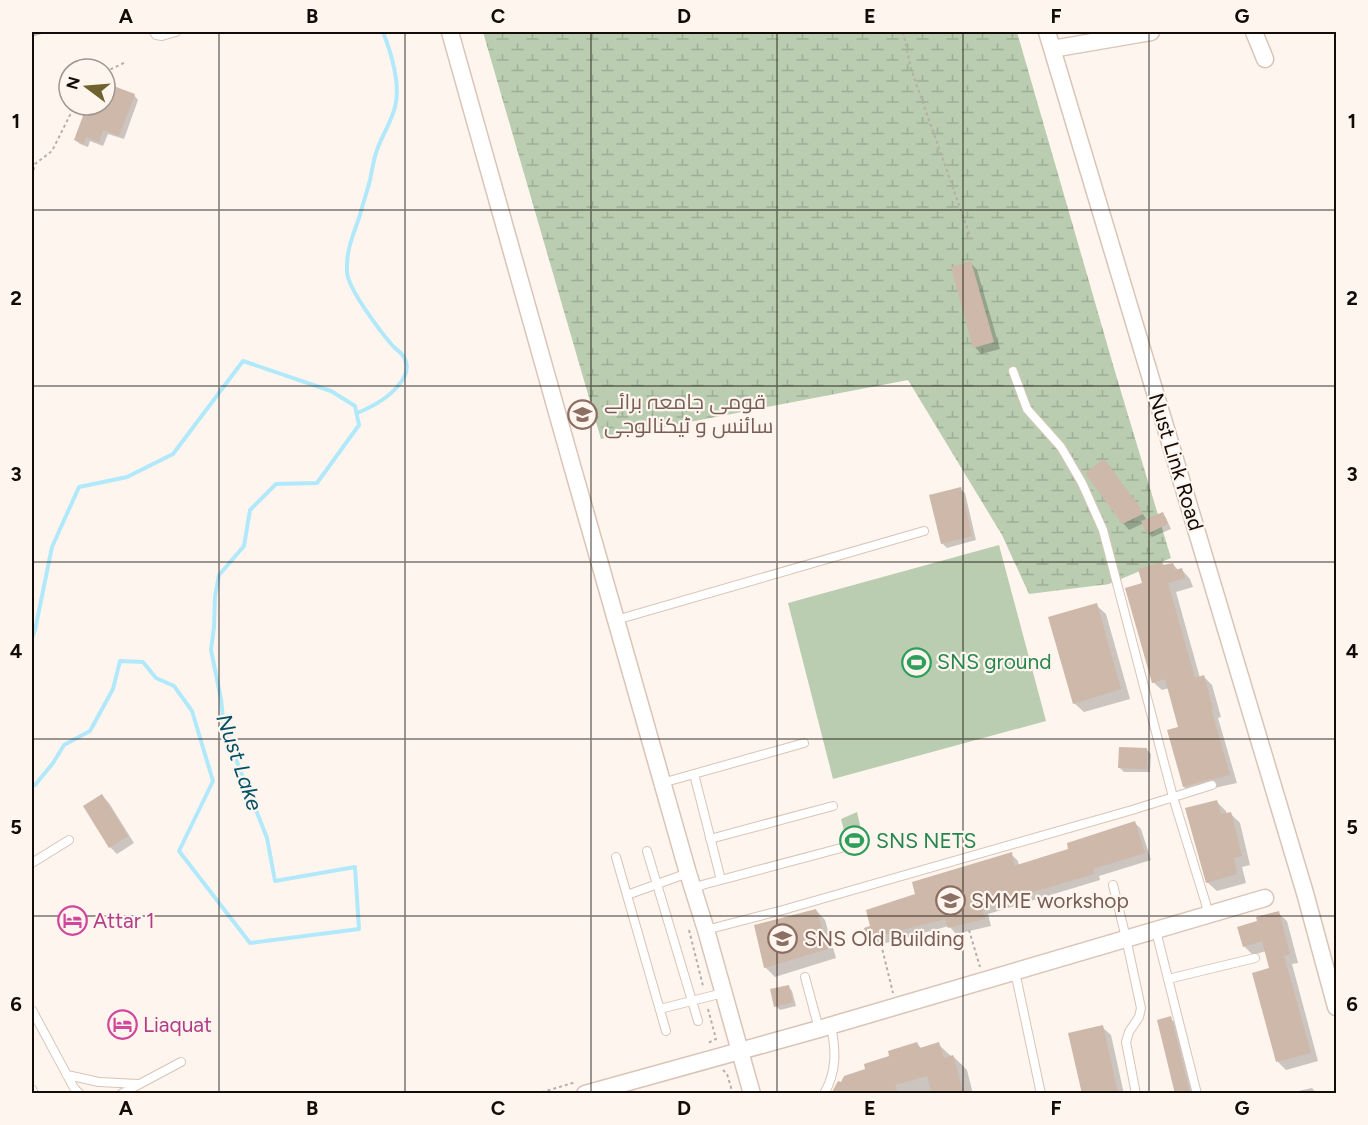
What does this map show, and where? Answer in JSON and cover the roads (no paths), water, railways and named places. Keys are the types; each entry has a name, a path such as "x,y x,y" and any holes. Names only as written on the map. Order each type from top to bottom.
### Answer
{"street":[{"path":"450,32 752,1094"},
{"name":"Nust Link Road","path":"1047,32 1305,893 1336,1007"},
{"path":"1052,49 1151,32"},
{"path":"1254,32 1265,59"},
{"path":"581,1088 825,1028 1265,898"}],"lane":[{"path":"154,32 162,36 176,32"},
{"path":"1013,371 1027,409 1060,447 1082,483 1103,530 1173,797 1208,915"},
{"path":"616,620 924,531"},
{"path":"662,783 804,743"},
{"path":"694,774 721,880"},
{"path":"706,930 783,910 1212,785"},
{"path":"710,839 832,806"},
{"path":"32,863 69,840"},
{"path":"694,891 702,885 841,848"},
{"path":"647,851 698,1021"},
{"path":"616,857 666,1031"},
{"path":"627,895 688,873"},
{"path":"1113,885 1141,1008 1139,1017 1129,1032 1126,1042 1136,1094"},
{"path":"1157,929 1197,1094"},
{"path":"1168,979 1255,958"},
{"path":"1014,972 1041,1094"},
{"path":"805,977 825,1028 834,1042 836,1056 834,1074 824,1094"},
{"path":"660,1010 723,993"},
{"path":"32,1010 74,1088 80,1094"},
{"path":"121,1094 181,1062"},
{"path":"67,1075 99,1082 138,1084"},
{"path":"32,1089 34,1094"}],"waterway":[{"path":"357,413 389,395 402,381 407,369 404,356 373,320 353,289 347,272 349,249 375,156 397,98 394,69 383,32"},
{"name":"Nust Lake","path":"32,638 52,547 79,487 127,477 173,454 243,361 331,391 355,406 359,425 317,483 276,484 250,510 244,546 219,575 211,650 221,699 224,729 267,838 275,881 355,867 359,929 250,943 179,851 213,781 192,711 174,686 156,678 143,662 120,661 113,689 90,731 64,745 53,763 32,786"}],"place":[{"name":"قومی جامعہ برائے سائنس و ٹیکنالوجی","path":"583,414"},
{"name":"SNS ground","path":"916,662"},
{"name":"SNS NETS","path":"855,841"},
{"name":"SMME workshop","path":"950,901"},
{"name":"Attar 1","path":"72,921"},
{"name":"SNS Old Building","path":"783,939"},
{"name":"Liaquat","path":"122,1025"}]}
